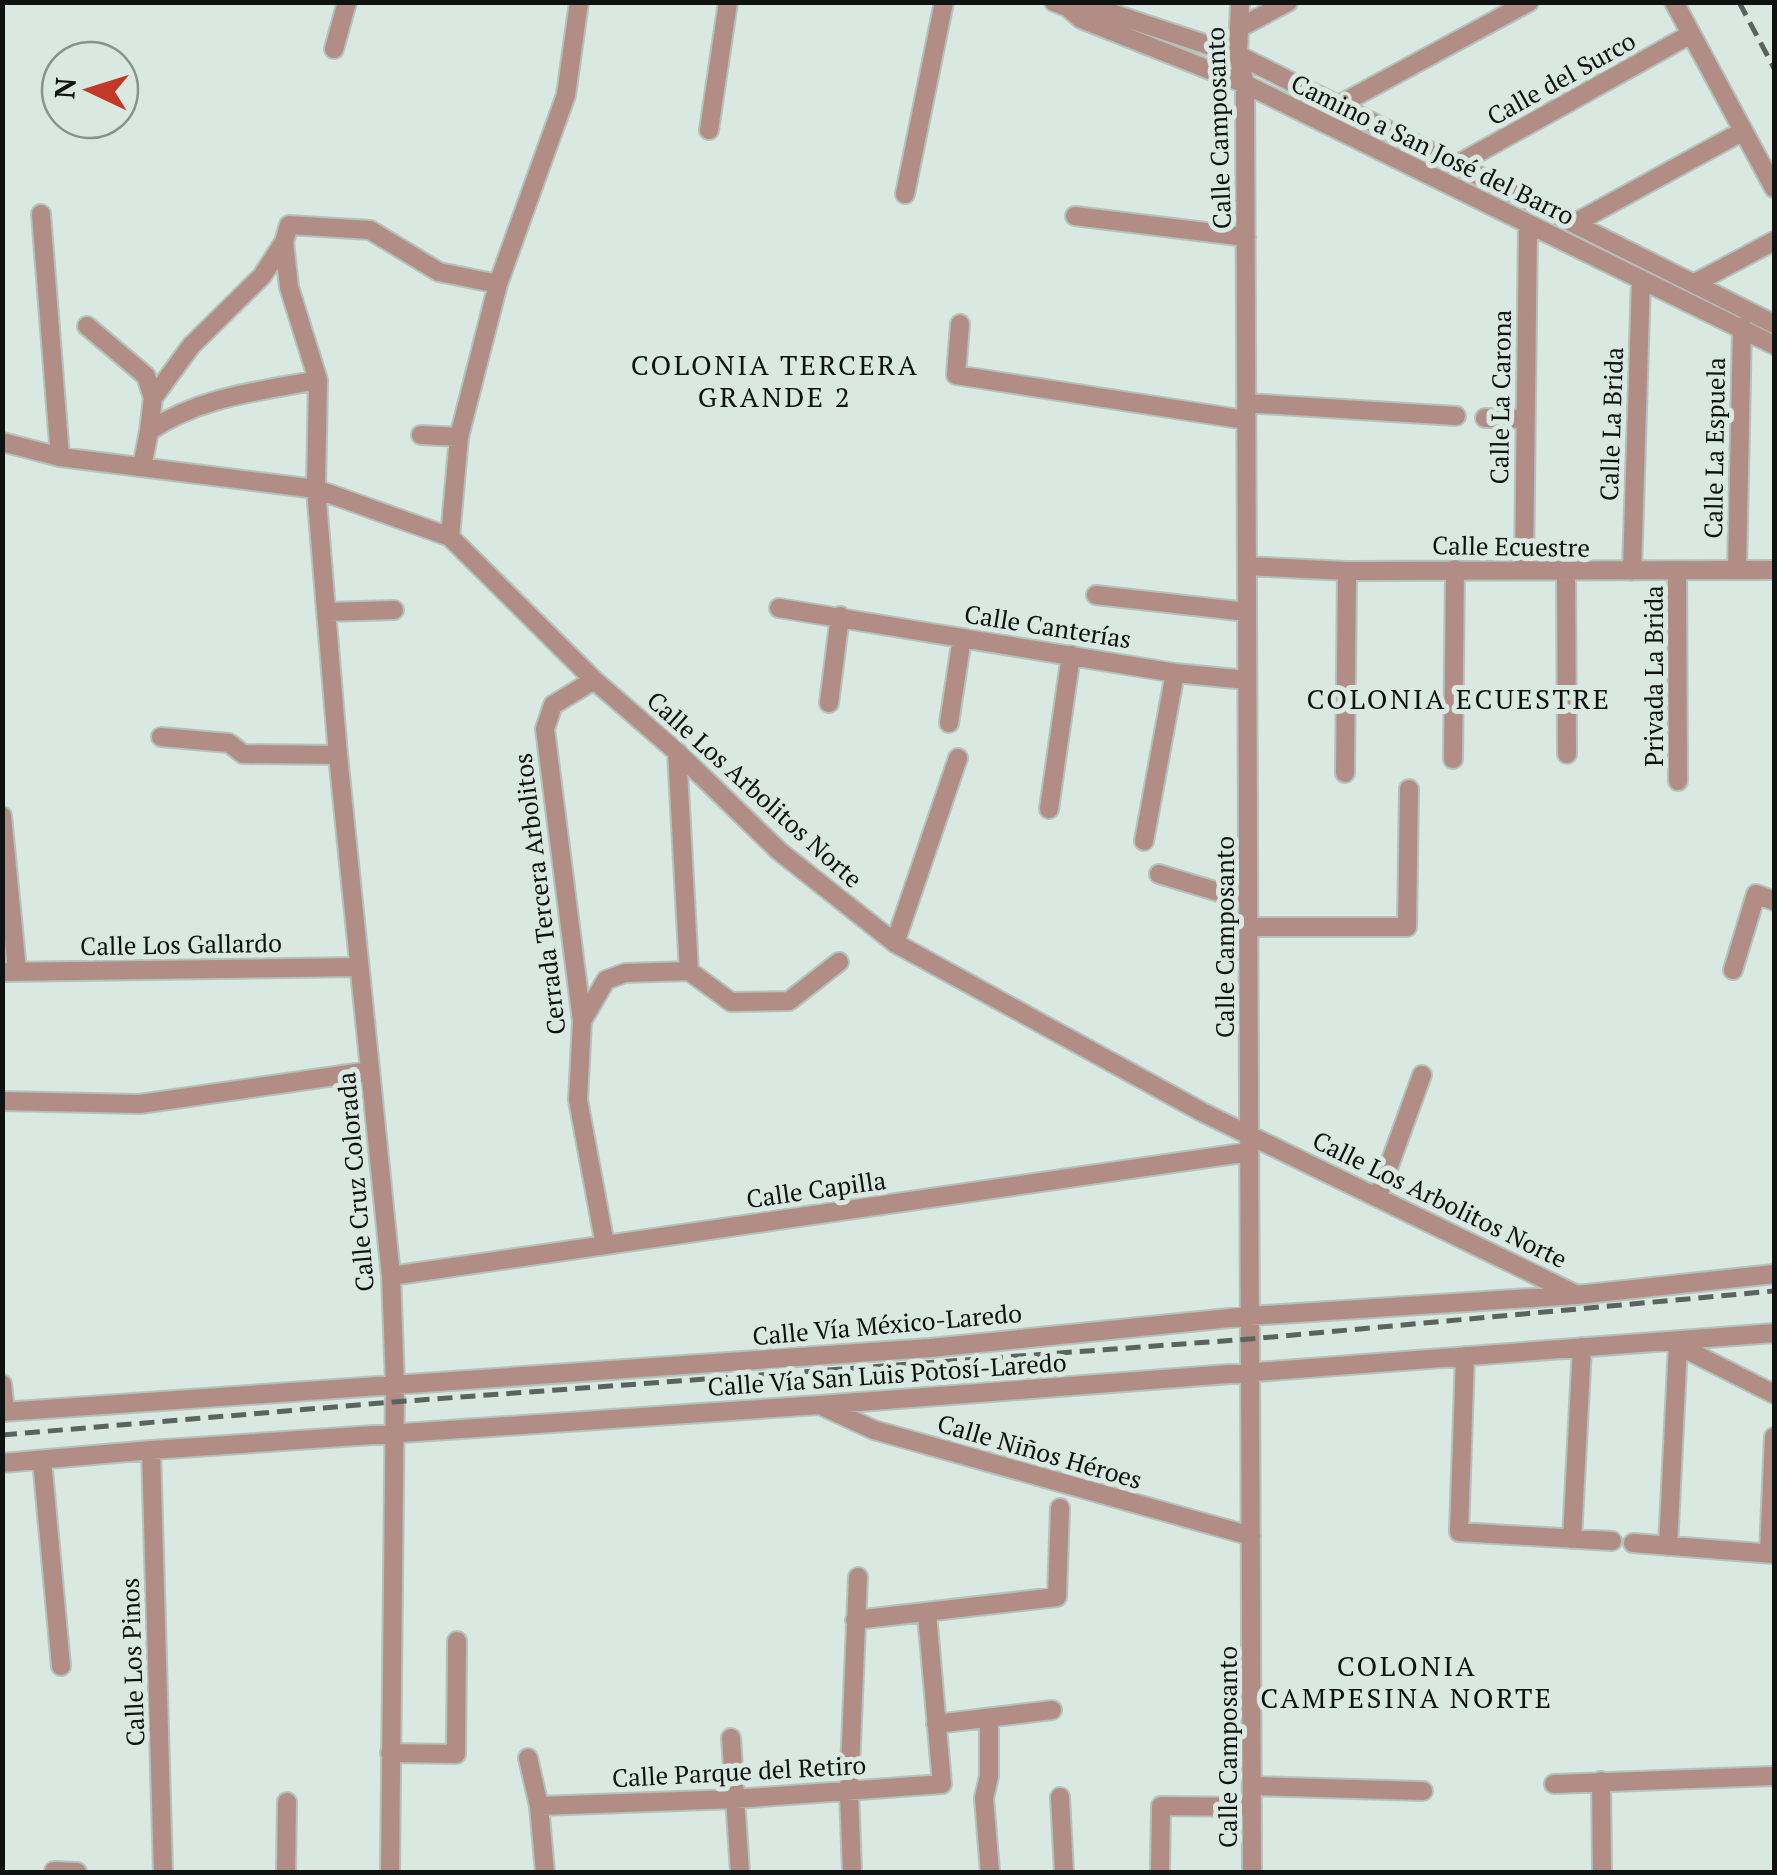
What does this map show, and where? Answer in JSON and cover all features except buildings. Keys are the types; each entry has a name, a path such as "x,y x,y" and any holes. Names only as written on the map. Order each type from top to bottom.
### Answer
{"street":[{"path":"334,49 347,2"},
{"path":"450,537 459,437 498,284 566,95 579,2"},
{"path":"709,130 728,2"},
{"path":"905,194 944,2"},
{"name":"Calle Camposanto","path":"1240,2 1238,55 1245,84 1246,237 1252,1872"},
{"path":"1239,28 1288,2"},
{"path":"1336,106 1529,2"},
{"path":"1674,2 1774,188"},
{"name":"Camino a San José del Barro","path":"1060,5 1084,4 1128,11 1238,55 1774,324"},
{"name":"Camino a San José del Barro","path":"1060,5 1080,20 1245,84 1774,345"},
{"name":"Calle del Surco","path":"1456,165 1691,34"},
{"path":"1574,224 1743,130"},
{"path":"41,214 60,457"},
{"path":"1076,216 1246,237"},
{"name":"Calle La Carona","path":"1524,570 1528,224"},
{"path":"152,398 191,346 262,276 287,234 370,230 439,272 498,284"},
{"name":"Calle Cruz Colorada","path":"287,234 289,287 318,380 316,489 326,612 391,1276 395,1384 390,1872"},
{"path":"1694,283 1774,242"},
{"name":"Calle La Brida","path":"1632,571 1641,279"},
{"path":"960,324 956,375 1246,412 1456,416"},
{"path":"88,326 146,376 152,398 142,467"},
{"name":"Calle La Espuela","path":"1737,570 1742,328"},
{"path":"149,431 172,415 214,399 318,380"},
{"path":"1485,418 1525,419"},
{"path":"420,435 459,437"},
{"name":"Calle Los Arbolitos Norte","path":"2,442 60,457 316,489 450,537 594,680 677,752 779,851 895,943 1250,1142 1378,1196 1577,1295"},
{"name":"Calle Ecuestre","path":"1247,566 1566,572 1774,570"},
{"path":"1454,760 1455,569"},
{"path":"1345,773 1347,570"},
{"name":"Privada La Brida","path":"1677,571 1678,781"},
{"path":"1566,572 1568,754"},
{"path":"1096,595 1247,612"},
{"name":"Calle Canterías","path":"780,608 1175,673 1248,680"},
{"path":"326,612 394,610"},
{"path":"829,702 840,616"},
{"path":"949,723 962,638"},
{"path":"1049,809 1071,655"},
{"path":"1144,842 1175,673"},
{"name":"Cerrada Tercera Arbolitos","path":"594,680 553,705 545,728 582,1022 578,1100 605,1244"},
{"path":"160,737 229,743 244,754 338,756"},
{"path":"677,752 690,971"},
{"path":"895,943 958,758"},
{"path":"1248,927 1408,928 1409,789"},
{"path":"2,816 10,972"},
{"path":"1159,874 1248,900"},
{"path":"1733,970 1756,894 1774,901"},
{"path":"582,1022 606,980 625,972 690,971 732,1002 790,1001 840,962"},
{"name":"Calle Los Gallardo","path":"10,972 360,968"},
{"path":"2,1101 140,1104 370,1071"},
{"path":"1378,1196 1422,1075"},
{"name":"Calle Capilla","path":"391,1276 1250,1142"},
{"name":"Calle Vía México-Laredo","path":"4,1412 930,1348 1250,1316 1577,1295 1774,1274"},
{"name":"Calle Vía San Luis Potosí-Laredo","path":"2,1464 1774,1333"},
{"path":"1668,1546 1673,1343 1774,1393"},
{"path":"1572,1539 1582,1347"},
{"path":"1465,1356 1458,1532 1612,1541"},
{"path":"2,1384 4,1412"},
{"name":"Calle Niños Héroes","path":"820,1405 874,1430 1251,1536"},
{"path":"1633,1543 1772,1554 1774,1437"},
{"name":"Calle Los Pinos","path":"151,1450 163,1872"},
{"path":"42,1460 62,1666"},
{"path":"855,1620 1057,1597 1060,1508"},
{"path":"852,1872 849,1792 858,1577"},
{"path":"927,1614 936,1724 1052,1710"},
{"path":"390,1753 456,1754 457,1641"},
{"path":"989,1718 989,1776 984,1798 990,1872"},
{"name":"Calle Parque del Retiro","path":"540,1806 942,1784 936,1724"},
{"path":"731,1738 740,1872"},
{"path":"528,1758 540,1806 545,1872"},
{"path":"1554,1784 1774,1776"},
{"path":"1601,1781 1602,1872"},
{"path":"1252,1786 1423,1791"},
{"path":"1060,1798 1064,1872"},
{"path":"286,1872 287,1802"},
{"path":"1160,1870 1161,1806 1252,1807"},
{"path":"54,1871 77,1872"}],"railway":[{"path":"1739,2 1774,68"},
{"path":"2,1435 1250,1339 1774,1291"}],"district":[{"name":"COLONIA TERCERA GRANDE 2","path":"775,380"},
{"name":"COLONIA ECUESTRE","path":"1459,698"},
{"name":"COLONIA CAMPESINA NORTE","path":"1407,1681"}]}
